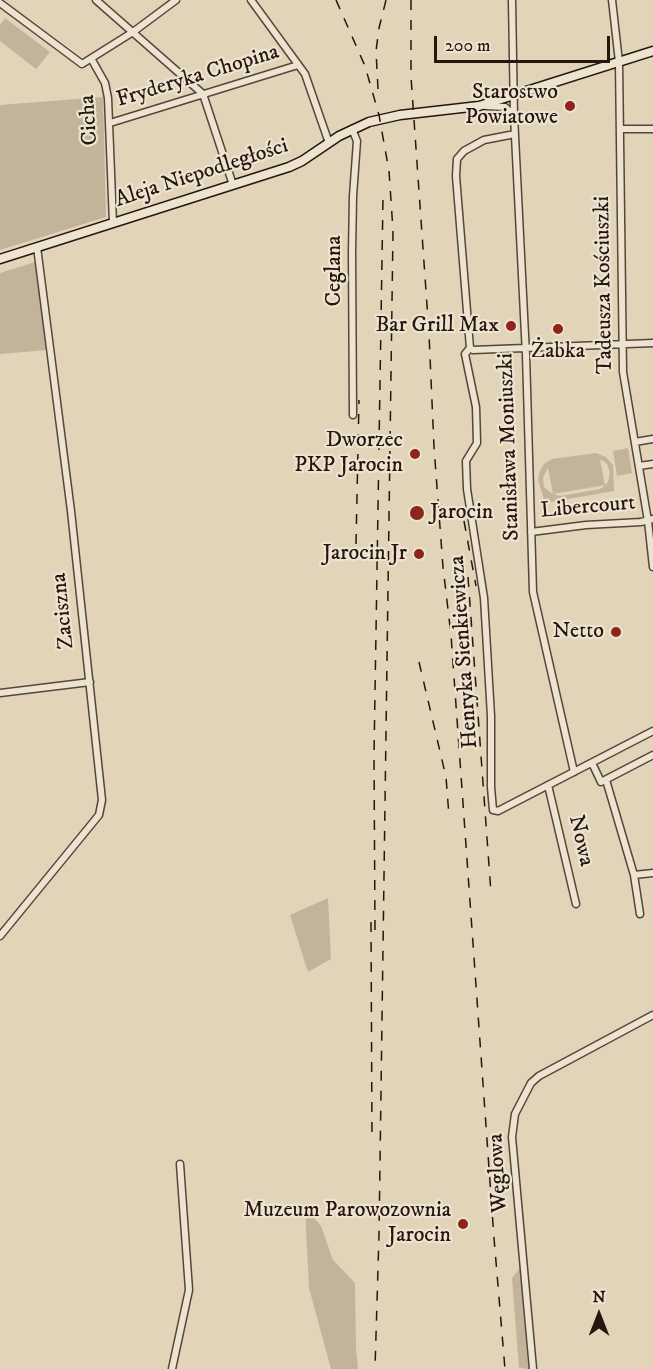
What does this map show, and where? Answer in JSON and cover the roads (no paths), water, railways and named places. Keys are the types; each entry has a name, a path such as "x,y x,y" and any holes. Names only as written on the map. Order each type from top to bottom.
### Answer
{"main road":[{"name":"Aleja Niepodległości","path":"0,259 289,167 352,129 369,122 400,115 479,106 653,51"}],"street":[{"path":"96,0 203,94 233,185"},
{"path":"92,60 177,0"},
{"path":"251,0 306,79 329,143"},
{"name":"Stanisława Moniuszki","path":"512,0 514,116 526,348 532,580 535,606 574,772"},
{"name":"Tadeusza Kościuszki","path":"612,0 619,62 623,372 650,520 653,567"},
{"name":"Cicha","path":"1,2 79,63 86,64 92,60 102,77 108,91 112,223"},
{"name":"Fryderyka Chopina","path":"110,123 298,65"},
{"path":"479,106 502,106 514,116"},
{"name":"Ceglana","path":"352,129 357,141 352,253 353,415"},
{"path":"620,129 653,129"},
{"name":"Henryka Sienkiewicza","path":"515,134 484,140 464,151 457,159 456,176 470,348 465,354 477,424 477,443 466,461 467,489 483,597 491,716 493,810 498,811 548,785"},
{"name":"Zaciszna","path":"0,936 99,815 102,795 71,511 37,247"},
{"path":"470,348 473,350 653,343"},
{"path":"635,442 653,439"},
{"path":"639,466 653,464"},
{"name":"Libercourt","path":"531,532 650,520"},
{"path":"0,693 90,682"},
{"path":"548,785 653,731"},
{"path":"592,763 601,782 653,755"},
{"path":"606,780 634,875 639,914"},
{"name":"Nowa","path":"548,785 576,904"},
{"path":"634,875 653,873"},
{"name":"Węglowa","path":"533,1369 512,1137 515,1114 531,1083 538,1076 653,1015"},
{"path":"172,1369 189,1290 180,1164"}],"railway":[{"path":"336,0 365,66 379,115 389,171 393,230 379,1235 375,1369"},
{"path":"378,89 376,51 386,0"},
{"path":"411,0 411,77 429,334 434,447 443,567 451,635 505,1369"},
{"path":"375,930 374,756 383,198"},
{"path":"356,544 359,400"},
{"path":"464,521 476,586"},
{"path":"468,577 491,893"},
{"path":"419,662 446,777 449,816"},
{"path":"371,922 372,1141"}],"place":[{"name":"Starostwo Powiatowe","path":"570,106"},
{"name":"Bar Grill Max","path":"511,326"},
{"name":"Żabka","path":"558,329"},
{"name":"Dworzec PKP Jarocin","path":"415,454"},
{"name":"Jarocin","path":"417,513"},
{"name":"Jarocin Jr","path":"419,554"},
{"name":"Netto","path":"616,632"},
{"name":"Muzeum Parowozownia Jarocin","path":"463,1224"}]}
